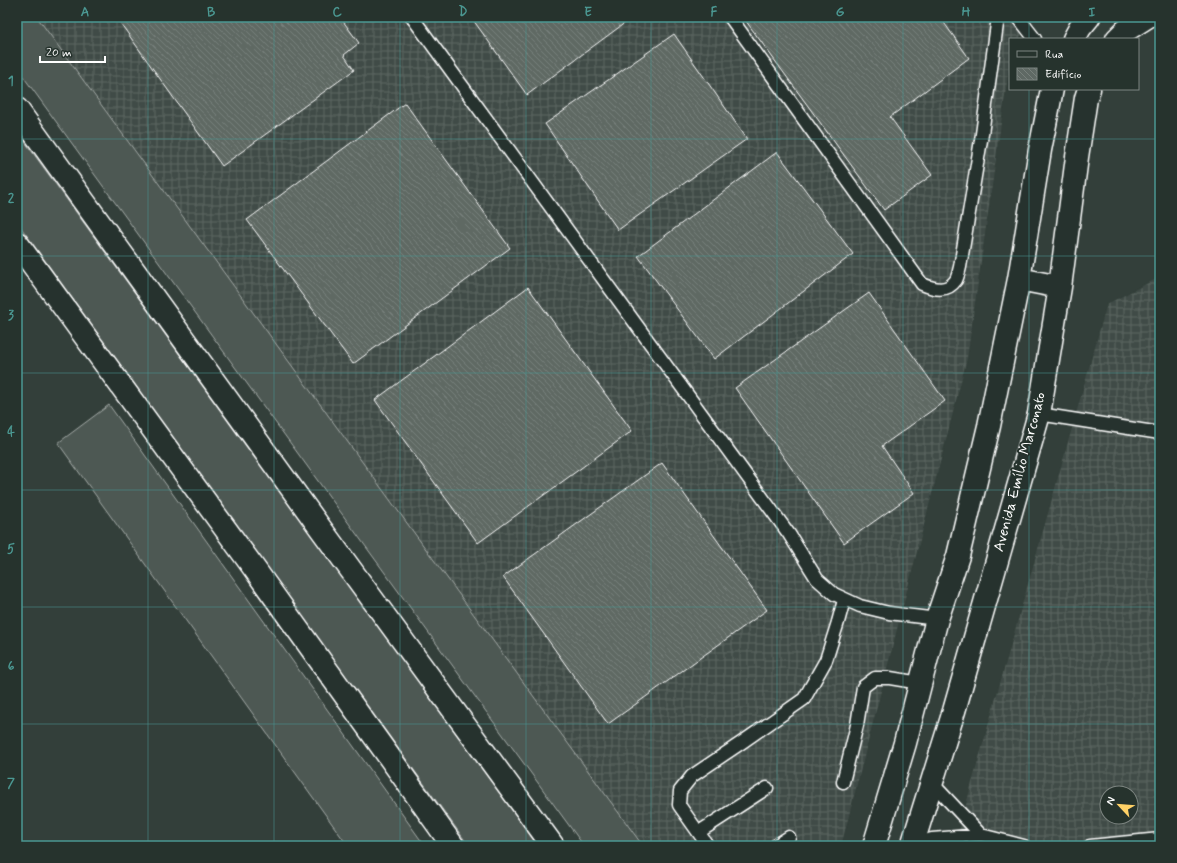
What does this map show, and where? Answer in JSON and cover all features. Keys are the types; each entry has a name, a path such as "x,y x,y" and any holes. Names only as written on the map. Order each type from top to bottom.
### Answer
{"main road":[{"path":"1075,38 1089,17"},
{"path":"1118,38 1125,31 1147,17"},
{"path":"874,846 895,777 937,619 958,556 989,426 1019,279 1040,150 1052,90"},
{"name":"Avenida Emílio Marconato","path":"912,846 954,711 1039,414 1060,287 1077,157 1088,90"},
{"path":"17,109 330,542 553,846"},
{"path":"17,243 251,564 453,846"},
{"path":"1019,279 1060,287"}],"lane":[{"path":"412,17 789,534 817,579 834,594 844,600 860,606 889,613 937,619"},
{"path":"730,17 922,284 932,289 942,290 950,286 956,279 960,267 982,134 998,17"},
{"path":"1018,17 1034,38"},
{"path":"1039,414 1160,433"},
{"path":"708,846 679,806 680,791 692,776 804,699 826,660 844,600"},
{"path":"843,782 857,725 864,687 875,678 890,678 920,683"},
{"path":"932,783 981,835"},
{"path":"699,832 767,788"},
{"path":"912,846 932,839 981,835 1024,846"},
{"path":"775,846 789,837"},
{"path":"1090,846 1160,839"}],"shaded area":[{"path":"17,17 37,17 643,846 584,846 17,68"},
{"path":"37,17 1031,17 1020,38 1009,38 1009,68 967,358 841,846 643,846"},
{"path":"17,131 538,846 469,846 17,222"},
{"path":"1160,277 1160,846 955,846 1107,304"},
{"path":"109,405 425,846 348,846 58,443"}],"building":[{"path":"116,17 340,17 359,43 344,55 354,70 222,166"},
{"path":"471,17 633,17 527,95"},
{"path":"743,17 940,17 969,58 890,117 932,175 884,210"},
{"path":"674,34 747,139 618,230 545,124"},
{"path":"405,103 510,248 353,364 247,220"},
{"path":"777,152 853,254 714,359 638,256"},
{"path":"528,287 632,431 478,543 375,400"},
{"path":"869,293 945,401 882,446 914,493 844,543 735,388"},
{"path":"662,463 767,610 608,724 503,577"}]}
